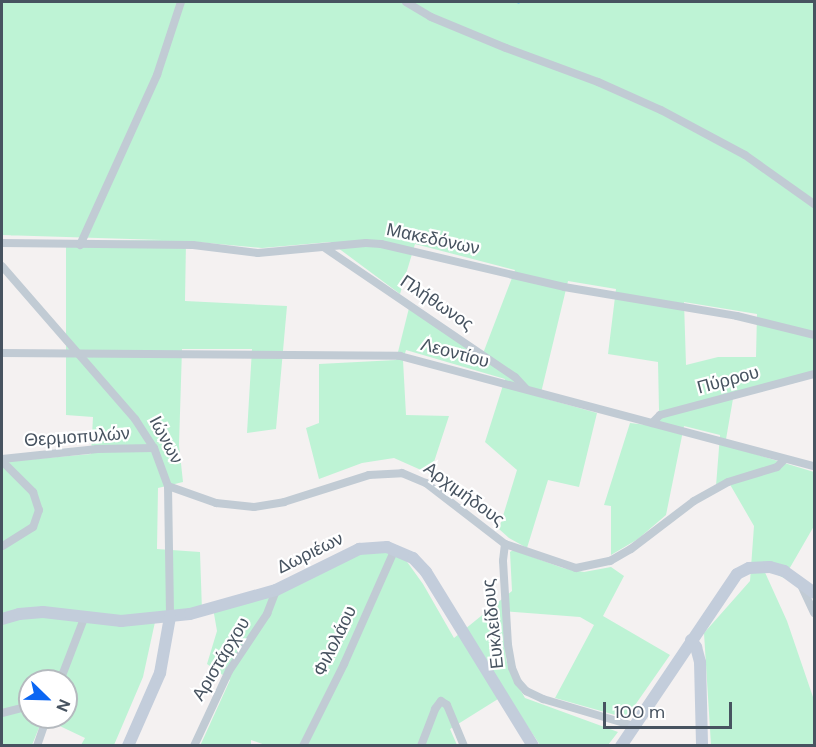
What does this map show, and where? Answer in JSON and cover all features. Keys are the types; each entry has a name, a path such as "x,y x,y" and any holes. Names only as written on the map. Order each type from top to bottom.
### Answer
{"street":[{"path":"80,244 157,75 181,2"},
{"path":"406,2 442,21 598,82 661,110 745,155 814,204"},
{"name":"Μακεδόνων","path":"2,243 193,245 258,253 381,244 564,287 737,316 814,335"},
{"name":"Πλήθωνος","path":"325,248 515,377 526,390"},
{"name":"Ιώνων","path":"2,266 135,419 154,448 168,486 170,617 160,673 128,746"},
{"name":"Λεοντίου","path":"2,353 400,356 814,466"},
{"name":"Πύρρου","path":"652,423 660,415 814,374"},
{"name":"Θερμοπυλών","path":"2,460 97,449 154,448"},
{"name":"Αρχιμήδους","path":"168,486 216,503 254,507 284,502 369,475 402,473 426,483 505,544 576,568 610,561 631,549 694,501 728,482 777,467 785,459"},
{"path":"2,460 33,492 39,510 33,527 2,546"},
{"name":"Ευκλείδους","path":"505,544 503,561 508,645 512,668 520,684 526,692 543,699 634,726"},
{"name":"Δωριέων","path":"2,619 35,612 122,621 170,617 222,606 276,590 359,549 377,546 395,549"},
{"path":"395,549 413,558 426,572 533,746"},
{"name":"Φιλολάου","path":"303,746 344,664 395,549"},
{"path":"621,746 728,585 743,570 770,567 784,571 814,593"},
{"path":"800,582 814,613"},
{"name":"Αριστάρχου","path":"194,746 229,671 267,614 276,590"},
{"path":"65,669 85,616"},
{"path":"691,640 700,662 702,746"},
{"path":"421,746 435,709 441,701 447,705 464,746"},
{"path":"2,713 18,709"},
{"path":"37,746 42,729"}],"green space":[{"path":"2,2 814,2 814,371 734,393 725,445 814,472 814,526 784,578 763,568 787,621 814,700 814,745 711,745 704,633 750,581 754,526 728,481 716,486 720,435 684,426 666,515 638,539 611,555 611,506 604,505 630,423 655,426 659,410 658,362 608,354 616,289 568,281 540,397 597,413 579,487 548,480 527,548 509,538 499,529 517,470 485,442 505,379 406,350 403,360 406,415 449,416 430,474 394,458 362,463 319,479 306,428 319,423 319,364 396,360 409,308 482,356 515,270 415,244 400,294 330,242 262,248 186,241 185,301 287,306 276,429 247,433 252,349 182,349 179,445 183,482 158,488 157,549 200,552 202,611 155,622 143,677 114,745 81,745 85,738 66,729 78,729 78,669 18,669 18,729 39,729 32,745 2,745 2,462 91,454 93,417 66,415 66,241 162,240 2,235","holes":["684,302 757,314 756,357 718,357 686,365"]},
{"path":"380,550 405,559 423,584 454,638 512,591 510,552 513,550 563,568 584,572 611,567 624,576 603,616 670,655 626,718 555,698 594,625 580,617 503,611 506,659 510,672 525,698 618,732 608,745 540,745 506,694 450,729 457,745 268,746 251,740 251,745 200,746 230,680 207,664 217,631 213,608 305,582 351,555"}]}
